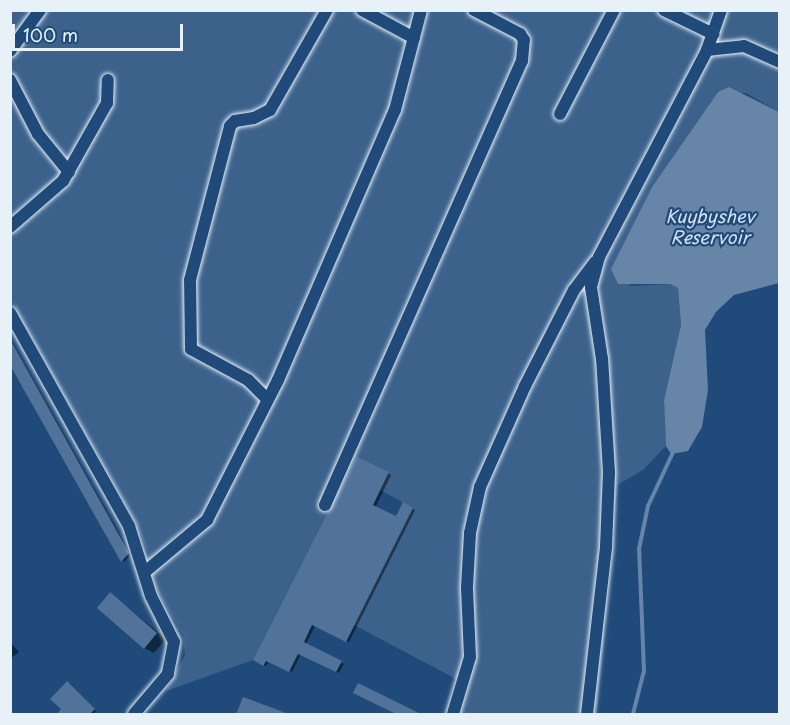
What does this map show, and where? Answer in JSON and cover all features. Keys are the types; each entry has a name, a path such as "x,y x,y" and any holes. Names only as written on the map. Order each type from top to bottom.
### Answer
{"street":[{"path":"10,51 40,10"},
{"path":"266,398 248,380 191,349 190,280 230,126 235,121 254,118 270,110 327,10"},
{"path":"362,10 414,38"},
{"path":"146,571 207,520 266,398 278,380 395,110 421,10"},
{"path":"325,505 522,61 524,40 520,34 474,10"},
{"path":"560,114 614,10"},
{"path":"664,10 713,34"},
{"path":"453,714 470,657 467,586 470,533 480,487 531,375 574,290 598,257 707,50 722,10"},
{"path":"707,50 744,46 780,62"},
{"path":"10,80 38,134 69,172"},
{"path":"10,226 69,172 107,103 108,80"},
{"path":"587,714 606,547 609,472 602,359 591,287 598,257"},
{"path":"10,314 129,526 146,571 151,596 170,630 173,652 168,674 134,714"}],"shaded area":[{"path":"10,11 779,11 779,112 746,93 718,92 652,187 643,206 630,286 670,284 678,288 681,325 664,400 666,446 643,470 617,485 597,714 447,714 458,680 354,625 413,508 380,490 389,472 356,456 253,660 166,691 185,655 183,635 155,587 149,555 134,519 11,300"}],"water":[{"name":"Kuybyshev Reservoir","path":"729,87 779,112 779,283 734,295 716,312 705,330 708,390 702,427 688,451 671,454 666,446 664,400 681,325 678,288 670,284 618,284 611,269 652,187 718,92"}],"building":[{"path":"10,339 129,553 121,562 10,365"},
{"path":"356,456 389,472 373,505 396,516 403,502 413,508 346,642 312,625 304,642 342,661 336,672 298,654 289,672 266,661 263,666 253,660"},
{"path":"110,592 157,633 144,649 97,608"},
{"path":"67,681 95,709 90,714 57,714 61,709 50,699"},
{"path":"358,683 421,714 396,714 353,693"},
{"path":"243,697 286,713 286,714 236,714"}],"waterway":[{"path":"633,714 644,671 639,549 648,506 675,448"}]}
